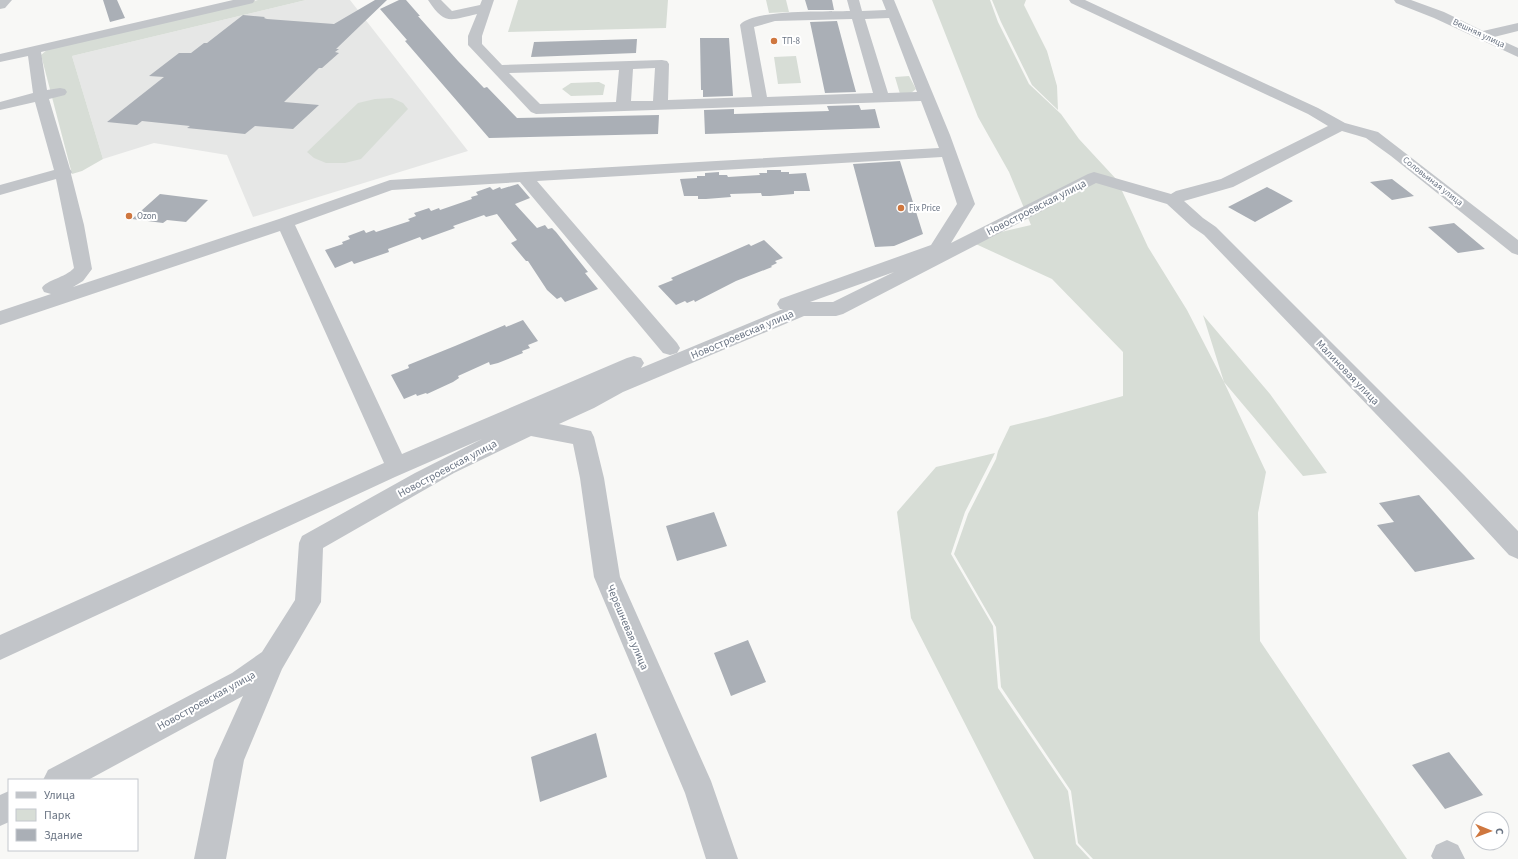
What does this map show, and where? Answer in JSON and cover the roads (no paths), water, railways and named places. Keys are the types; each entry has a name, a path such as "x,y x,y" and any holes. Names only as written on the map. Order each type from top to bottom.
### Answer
{"street":[{"path":"0,5 6,0"},
{"path":"0,58 178,11 249,0"},
{"path":"434,0 449,16 487,4"},
{"path":"852,0 882,98"},
{"path":"1075,0 1313,111 1340,126"},
{"name":"Вешняя улица","path":"1400,0 1484,35 1518,53"},
{"path":"487,4 475,36 475,45 536,109 926,96"},
{"path":"0,648 397,467 670,348 938,248 966,204 948,152 891,7 857,14 775,17 760,20 747,26 760,102"},
{"path":"1484,35 1518,27"},
{"path":"0,304 68,282 78,276 82,269 79,244 64,172 41,96 34,50"},
{"path":"497,69 662,64 660,105"},
{"path":"623,106 626,65"},
{"path":"0,106 60,92"},
{"path":"1173,200 1182,195 1227,183 1340,126"},
{"name":"Соловьиная улица","path":"1340,126 1372,135 1432,180 1518,249"},
{"path":"0,318 285,223 390,185 948,152"},
{"path":"0,190 64,172"},
{"path":"524,177 670,348"},
{"name":"Новостроевская улица","path":"60,779 242,682 272,661 308,602 311,543 447,465 591,402 616,387 802,309 836,309 1094,177 1173,200"},
{"name":"Малиновая улица","path":"1173,200 1197,222 1210,231 1456,482 1518,548"},
{"path":"285,223 397,467"},
{"name":"Черешневая улица","path":"529,428 582,437 592,478 607,577 700,792 722,859"},
{"path":"210,859 228,760 272,661"}],"place":[{"name":"ТП-8","path":"774,41"},
{"name":"Fix Price","path":"901,208"},
{"name":"Ozon","path":"129,216"}]}
